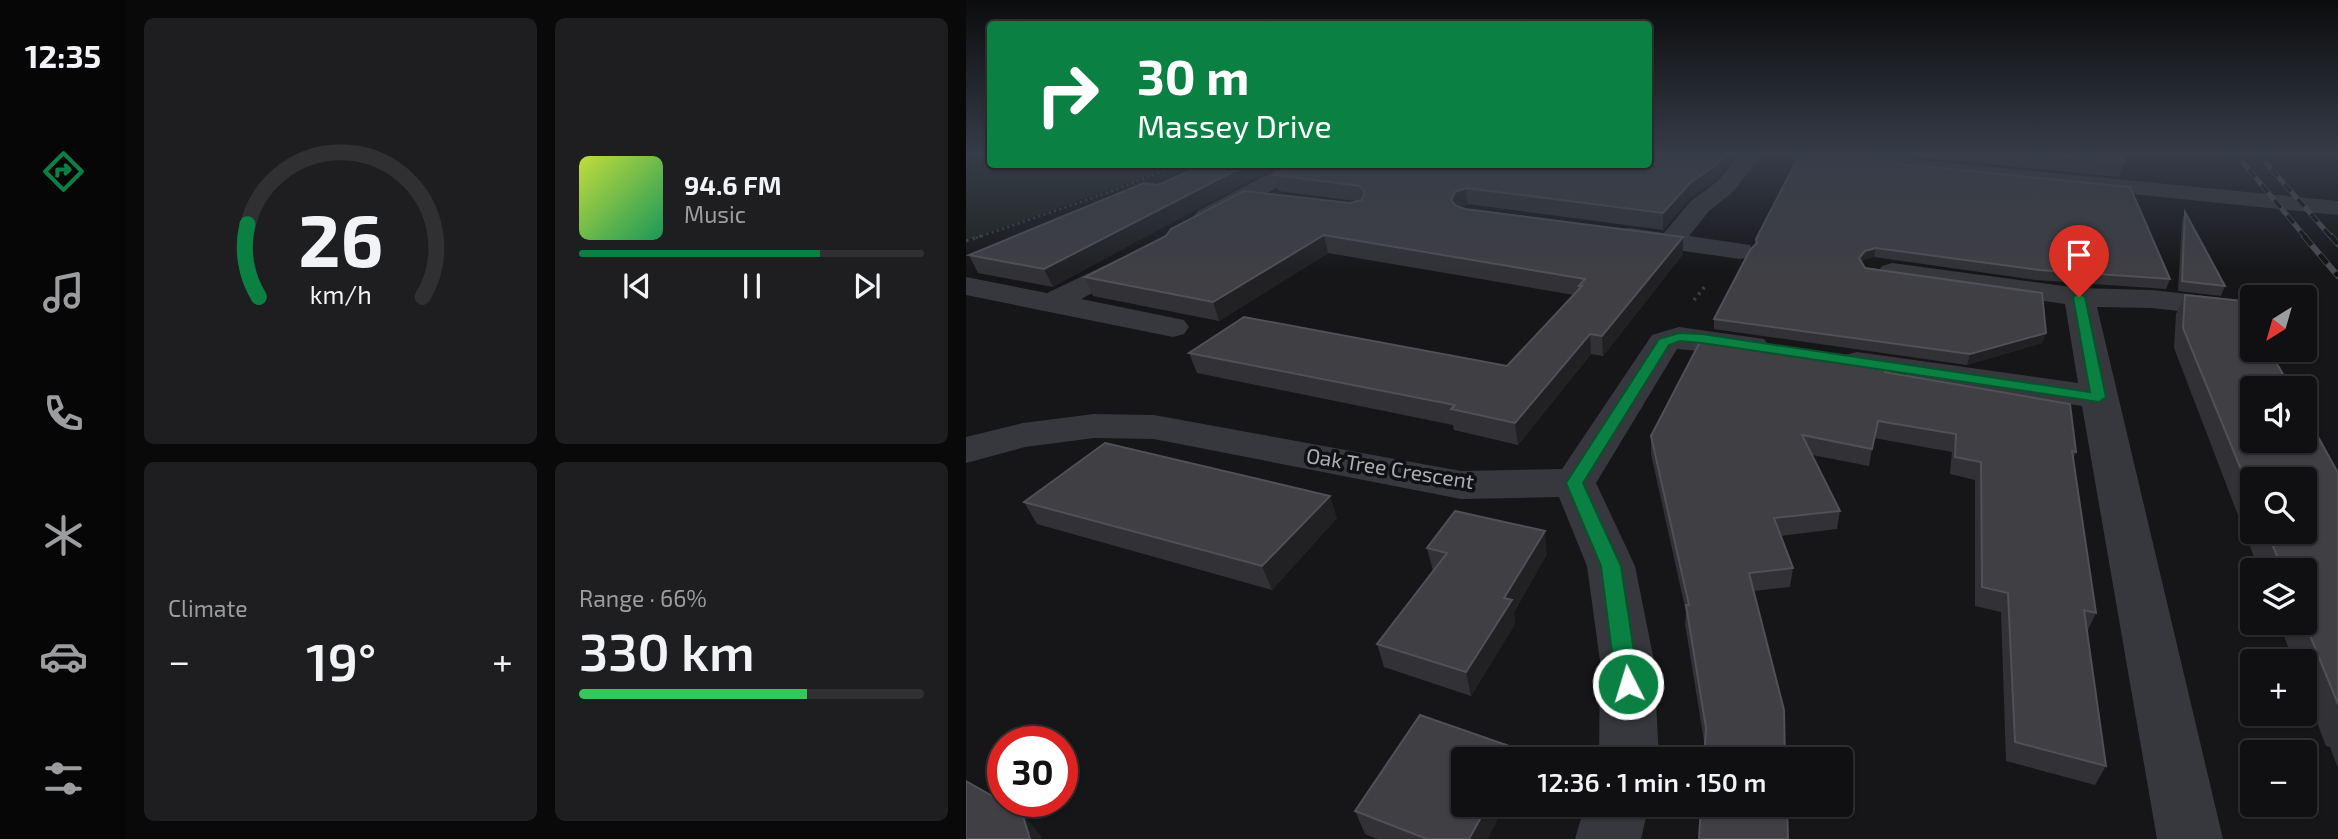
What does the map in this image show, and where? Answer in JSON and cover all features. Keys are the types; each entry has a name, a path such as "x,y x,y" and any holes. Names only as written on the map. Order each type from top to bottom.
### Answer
{"street":[{"path":"1187,226 1251,193"},
{"path":"1671,242 1700,206 1717,193"},
{"path":"2191,193 2338,208"},
{"path":"1245,196 1286,201"},
{"path":"1603,233 1740,251"},
{"path":"1051,303 1161,245"},
{"path":"1874,270 2079,297 2152,299 2240,310"},
{"path":"966,286 1173,327"},
{"path":"2079,297 2190,839"},
{"path":"1629,747 1627,662 1611,566 1575,483 1664,342 1679,337 1784,351"},
{"path":"1825,357 2099,397"},
{"name":"Oak Tree Crescent","path":"966,450 1023,435 1094,426 1154,427 1461,485 1575,483"},
{"path":"1608,839 1614,817"}],"path":[{"path":"966,241 1106,193"}],"shaded area":[{"path":"966,193 1099,193 966,241"}],"building":[{"path":"1119,193 1191,193 1044,269 969,255"},
{"path":"1240,193 1350,203 1362,200 1365,193 1454,193 1451,200 1456,206 1465,209 1683,237 1602,336 1590,334 1515,423 1451,409 1455,405 1189,353 1244,317 1507,366 1582,286 1579,286 1585,279 1324,235 1213,302 1085,277 1166,236 1171,229"},
{"path":"1507,193 1681,193 1663,213"},
{"path":"1780,193 2133,193 2170,279 2039,270 1876,248 1865,251 1859,258 1865,268 2042,293 2046,333 1970,354 1714,319 1750,250 1757,243 1756,239"},
{"path":"2185,212 2225,286 2182,281"},
{"path":"2185,295 2240,301 2240,362 2276,362 2284,376 2240,376 2240,453 2317,453 2317,435 2338,473 2338,704 2310,635 2317,635 2317,558 2278,558 2272,544 2317,544 2317,467 2240,467 2183,328"},
{"path":"1703,336 1908,366 1884,372 2070,404 2076,452 2072,451 2096,613 2084,610 2106,766 2015,742 2008,593 1982,587 1981,462 1955,457 1956,434 1878,421 1872,449 1802,435 1840,511 1774,518 1793,568 1749,573 1784,710 1785,747 1705,747 1706,728 1686,605 1689,605 1651,436"},
{"path":"1105,443 1330,496 1262,566 1024,502"},
{"path":"1455,511 1545,531 1504,598 1512,600 1466,672 1377,644 1447,553 1427,548"},
{"path":"1420,715 1512,747 1451,747 1451,817 1481,817 1469,839 1427,839 1355,811"},
{"path":"966,781 987,793 987,817 1023,817 1030,839 966,839"},
{"path":"1700,817 1787,817 1788,839 1699,839"}],"railway":[{"path":"2269,193 2306,238"},
{"path":"2292,193 2332,238"},
{"path":"2304,236 2338,276"},
{"path":"2331,236 2338,244"}],"route":[{"path":"1628,684 1627,662 1611,566 1575,483 1664,342 1679,337 1702,339 2099,397 2079,297"}]}
